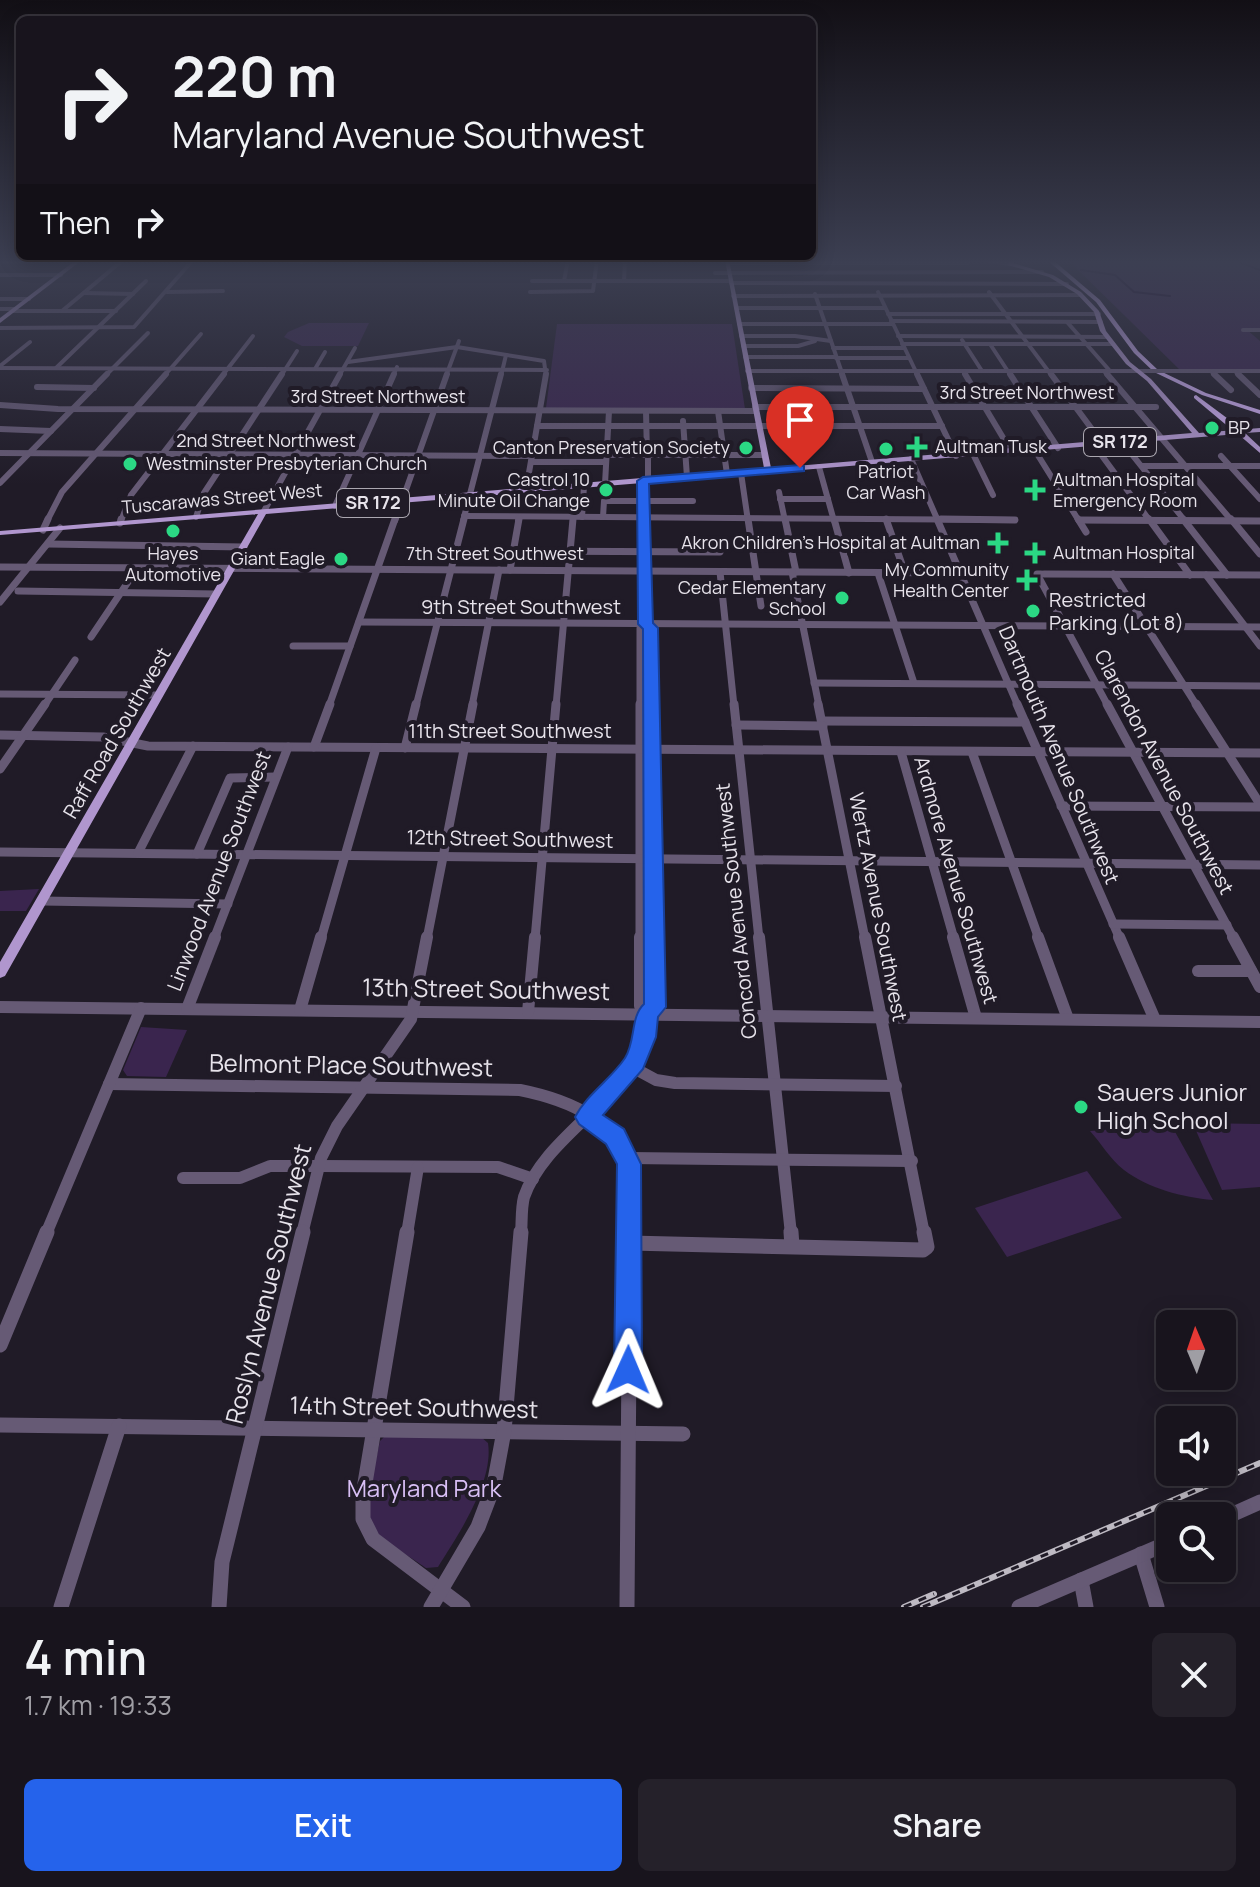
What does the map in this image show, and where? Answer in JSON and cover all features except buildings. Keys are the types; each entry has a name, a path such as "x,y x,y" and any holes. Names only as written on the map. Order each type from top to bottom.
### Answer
{"highway":[{"path":"1122,335 1151,367 1181,385 1260,408"},
{"path":"1132,335 1151,359 1189,384 1260,408"},
{"path":"1133,348 1132,352 1146,366 1205,402 1240,432"}],"main road":[{"path":"741,336 768,471"},
{"path":"1107,337 1198,436"},
{"name":"Tuscarawas Street West","path":"0,533 1260,430"},
{"path":"1240,432 1260,451"},
{"name":"Raff Road Southwest","path":"0,973 264,511"}],"street":[{"path":"56,368 91,335"},
{"path":"0,483 146,335"},
{"path":"43,530 55,502 200,335"},
{"path":"829,335 872,462"},
{"path":"120,523 131,495 253,336"},
{"path":"741,336 795,336 832,344 903,346 1113,344"},
{"path":"956,456 898,336 1107,337"},
{"path":"960,336 982,371"},
{"path":"1022,336 1075,407 1190,575"},
{"path":"1080,336 1134,407 1258,550"},
{"path":"743,346 798,346 815,341"},
{"path":"0,367 30,342"},
{"path":"314,747 458,344"},
{"path":"348,362 458,344 542,360 547,370 526,490"},
{"path":"990,344 1058,448"},
{"path":"196,517 200,498 297,351"},
{"path":"264,511 353,351"},
{"path":"315,369 325,352"},
{"path":"335,506 402,354"},
{"path":"405,748 506,355"},
{"path":"745,357 909,358"},
{"path":"0,367 547,370"},
{"path":"747,371 1260,371"},
{"path":"963,371 1011,451"},
{"path":"1211,371 1231,390"},
{"path":"1235,371 1260,395"},
{"path":"37,387 94,388"},
{"path":"751,388 924,389"},
{"name":"3rd Street Northwest","path":"0,405 73,409 320,411 1156,407"},
{"path":"605,484 609,411"},
{"path":"431,1607 488,1505 500,1460 522,1210 533,1179 632,1067 645,1037 647,1014 655,1007 651,628 646,624 643,517 646,411"},
{"path":"683,411 687,477"},
{"path":"718,411 727,474"},
{"path":"537,426 942,426"},
{"path":"0,429 51,431"},
{"path":"1122,442 1227,575"},
{"path":"1034,449 1086,532"},
{"name":"2nd Street Northwest","path":"0,453 480,455 531,459 765,455"},
{"path":"973,454 993,495"},
{"path":"1221,456 1260,499"},
{"name":"Dartmouth Avenue Southwest","path":"911,459 1155,1020"},
{"path":"1142,466 1260,466"},
{"path":"819,467 849,573"},
{"path":"741,473 761,606"},
{"path":"582,517 584,486"},
{"name":"Wertz Avenue Southwest","path":"792,1246 926,1249 928,1243 814,683 780,496 828,499"},
{"path":"603,517 604,501 693,501"},
{"path":"464,516 1018,520"},
{"path":"510,570 519,517"},
{"path":"528,1012 573,517"},
{"path":"886,519 905,573"},
{"path":"1079,520 1260,521"},
{"path":"0,602 60,528"},
{"path":"48,544 244,547"},
{"path":"513,551 720,552"},
{"name":"7th Street Southwest","path":"0,567 961,573"},
{"name":"Roslyn Avenue Southwest","path":"219,1607 222,1562 319,1166 337,1126 405,1033 413,1012 499,570"},
{"name":"Concord Avenue Southwest","path":"720,572 792,1246"},
{"path":"878,573 914,683"},
{"name":"Clarendon Avenue Southwest","path":"1113,574 1041,574 1096,685 1260,987"},
{"path":"1113,574 1260,575"},
{"path":"1113,574 1260,806"},
{"path":"1206,575 1260,646"},
{"path":"91,637 130,579"},
{"path":"18,591 216,594"},
{"name":"9th Street Southwest","path":"359,622 1260,627"},
{"path":"646,624 640,628 640,1006 647,1014"},
{"path":"293,646 350,646"},
{"path":"0,769 75,660"},
{"path":"814,683 1260,686"},
{"path":"0,694 159,695"},
{"path":"736,725 1025,722"},
{"name":"11th Street Southwest","path":"0,735 103,737 132,744 193,746 1260,753"},
{"path":"138,853 193,746"},
{"name":"Linwood Avenue Southwest","path":"187,1009 288,747"},
{"path":"300,1010 376,748"},
{"name":"Ardmore Avenue Southwest","path":"901,752 976,1018"},
{"path":"972,752 1068,1019"},
{"path":"197,854 230,778 276,777"},
{"path":"1061,806 1260,806"},
{"name":"12th Street Southwest","path":"0,852 1260,865"},
{"path":"42,901 228,904"},
{"path":"1113,924 1227,925"},
{"path":"1198,971 1251,971"},
{"name":"13th Street Southwest","path":"0,1007 1260,1022"},
{"path":"0,1345 141,1008"},
{"path":"632,1067 646,1076 667,1082 896,1086"},
{"name":"Belmont Place Southwest","path":"109,1084 520,1090 547,1096 587,1117 615,1137 628,1158"},
{"path":"627,1607 628,1158 912,1161"},
{"path":"183,1178 240,1178 270,1166 319,1166 498,1167 533,1179"},
{"path":"418,1167 363,1495 365,1526 373,1539 463,1607"},
{"path":"630,1243 792,1246"},
{"name":"14th Street Southwest","path":"0,1425 683,1434"},
{"path":"61,1607 119,1426"},
{"path":"1236,1513 1260,1502"},
{"path":"1019,1607 1156,1548"},
{"path":"1141,1554 1157,1607"},
{"path":"1081,1580 1086,1607"}],"green space":[{"path":"363,335 358,346 302,346 284,337"},
{"path":"556,335 734,335 745,409 546,408"},
{"path":"1144,335 1253,335 1260,341 1260,370 1180,370"},
{"path":"39,889 26,911 0,911 0,891"},
{"path":"141,1027 187,1030 166,1077 127,1076 123,1070"},
{"path":"1195,1123 1260,1124 1260,1187 1222,1190"},
{"path":"1168,1125 1174,1130 1213,1200 1166,1191 1134,1177 1114,1161 1090,1131"},
{"path":"1087,1171 1122,1218 1007,1257 975,1208"},
{"name":"Maryland Park","path":"385,1436 481,1437 488,1443 486,1474 480,1491 438,1567 426,1568 388,1543 371,1524 368,1506 371,1483 380,1441"}],"railway":[{"path":"923,1607 1260,1463"},
{"path":"904,1607 934,1594"}],"place":[{"name":"BP","path":"1212,428"},
{"name":"Aultman Tusk","path":"917,447"},
{"name":"Canton Preservation Society","path":"746,448"},
{"name":"Patriot Car Wash","path":"886,449"},
{"name":"Westminster Presbyterian Church","path":"130,464"},
{"name":"Castrol 10 Minute Oil Change","path":"606,490"},
{"name":"Aultman Hospital Emergency Room","path":"1035,490"},
{"name":"Hayes Automotive","path":"173,531"},
{"name":"Akron Children's Hospital at Aultman","path":"998,543"},
{"name":"Aultman Hospital","path":"1035,553"},
{"name":"Giant Eagle","path":"341,559"},
{"name":"My Community Health Center","path":"1027,580"},
{"name":"Cedar Elementary School","path":"842,598"},
{"name":"Restricted Parking (Lot 8)","path":"1033,611"},
{"name":"Sauers Junior High School","path":"1081,1107"}],"route":[{"path":"628,1370 629,1164 624,1148 615,1137 587,1117 635,1062 645,1037 647,1014 655,1007 651,628 646,624 643,481 800,468"}]}
